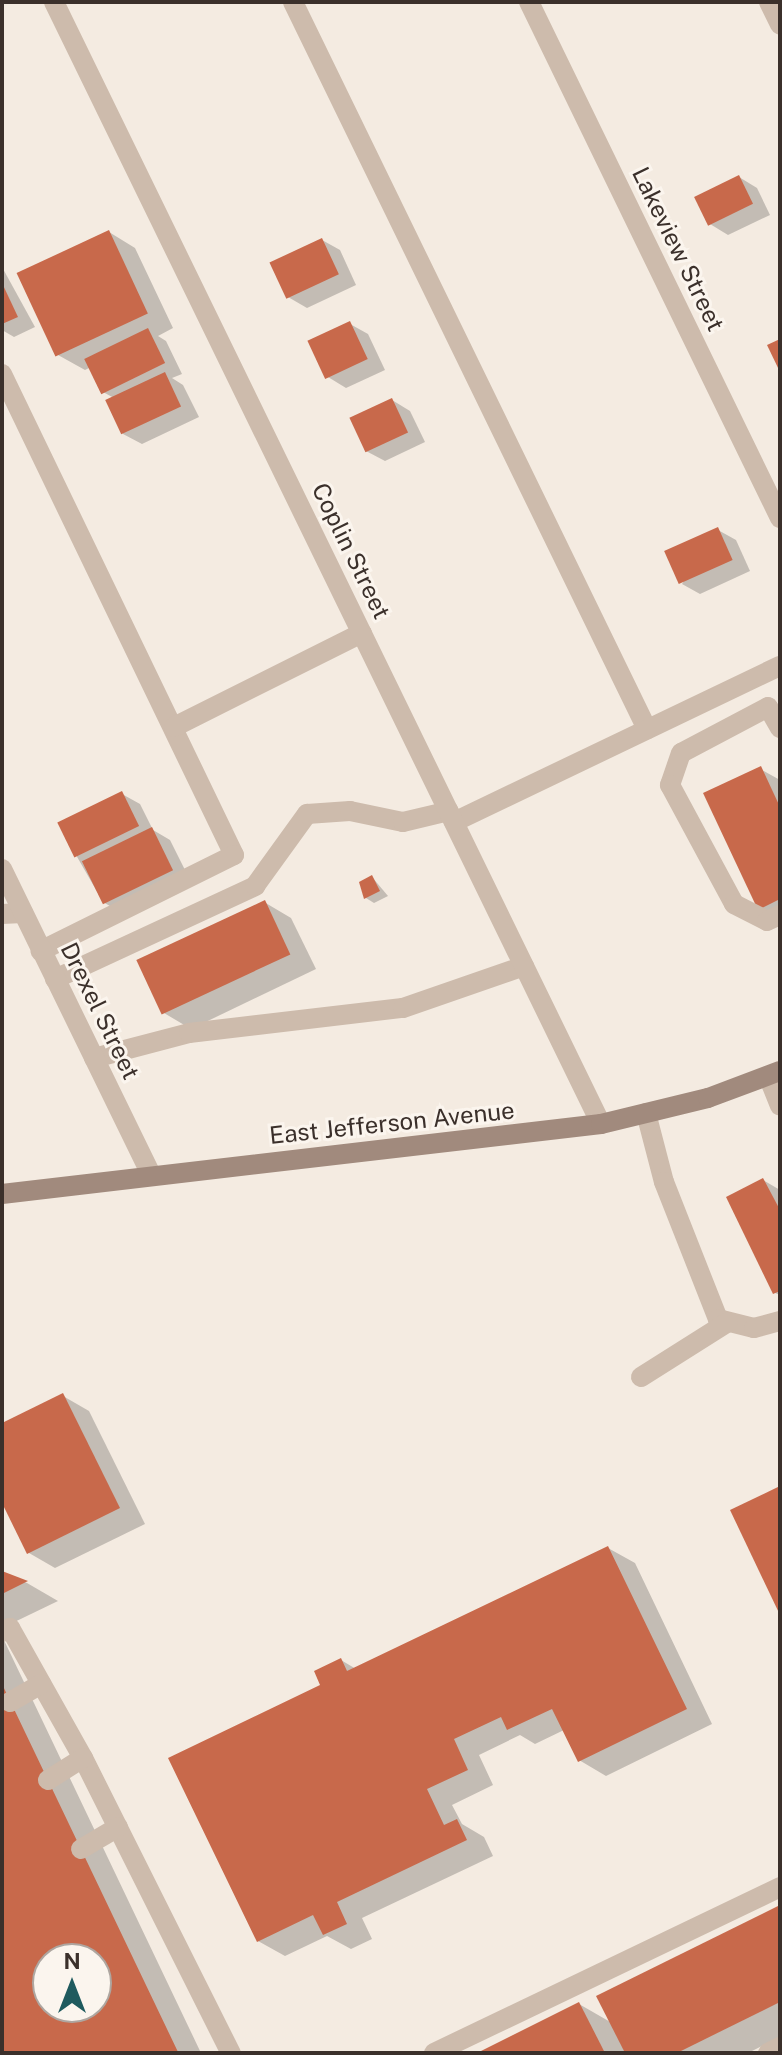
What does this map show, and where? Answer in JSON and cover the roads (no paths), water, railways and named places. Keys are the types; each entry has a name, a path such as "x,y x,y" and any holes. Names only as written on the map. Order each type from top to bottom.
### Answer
{"main road":[{"name":"East Jefferson Avenue","path":"2,1194 151,1175 382,1153 601,1124 774,1074"}],"street":[{"name":"Coplin Street","path":"54,2 601,1124"},
{"path":"293,2 647,729"},
{"name":"Lakeview Street","path":"529,2 780,518"},
{"path":"769,2 780,25"},
{"path":"2,374 234,855 41,951"},
{"path":"174,727 362,633"},
{"path":"55,979 255,886 307,814 350,811 403,822 451,816 780,666"},
{"path":"780,728 768,707 681,753 670,785 734,904 767,921 780,915"},
{"name":"Drexel Street","path":"2,869 151,1175"},
{"path":"2,914 23,913"},
{"path":"94,1058 189,1033 403,1008 524,966"},
{"path":"774,1074 780,1106"},
{"path":"646,1113 664,1182 718,1319 754,1328 780,1321"},
{"path":"641,1377 728,1322"},
{"path":"2,1632 10,1628 83,1758 231,2053"},
{"path":"10,1702 41,1684"},
{"path":"48,1780 83,1758"},
{"path":"81,1849 118,1827"},
{"path":"434,2053 780,1887"},
{"path":"768,2053 780,2047"}]}
